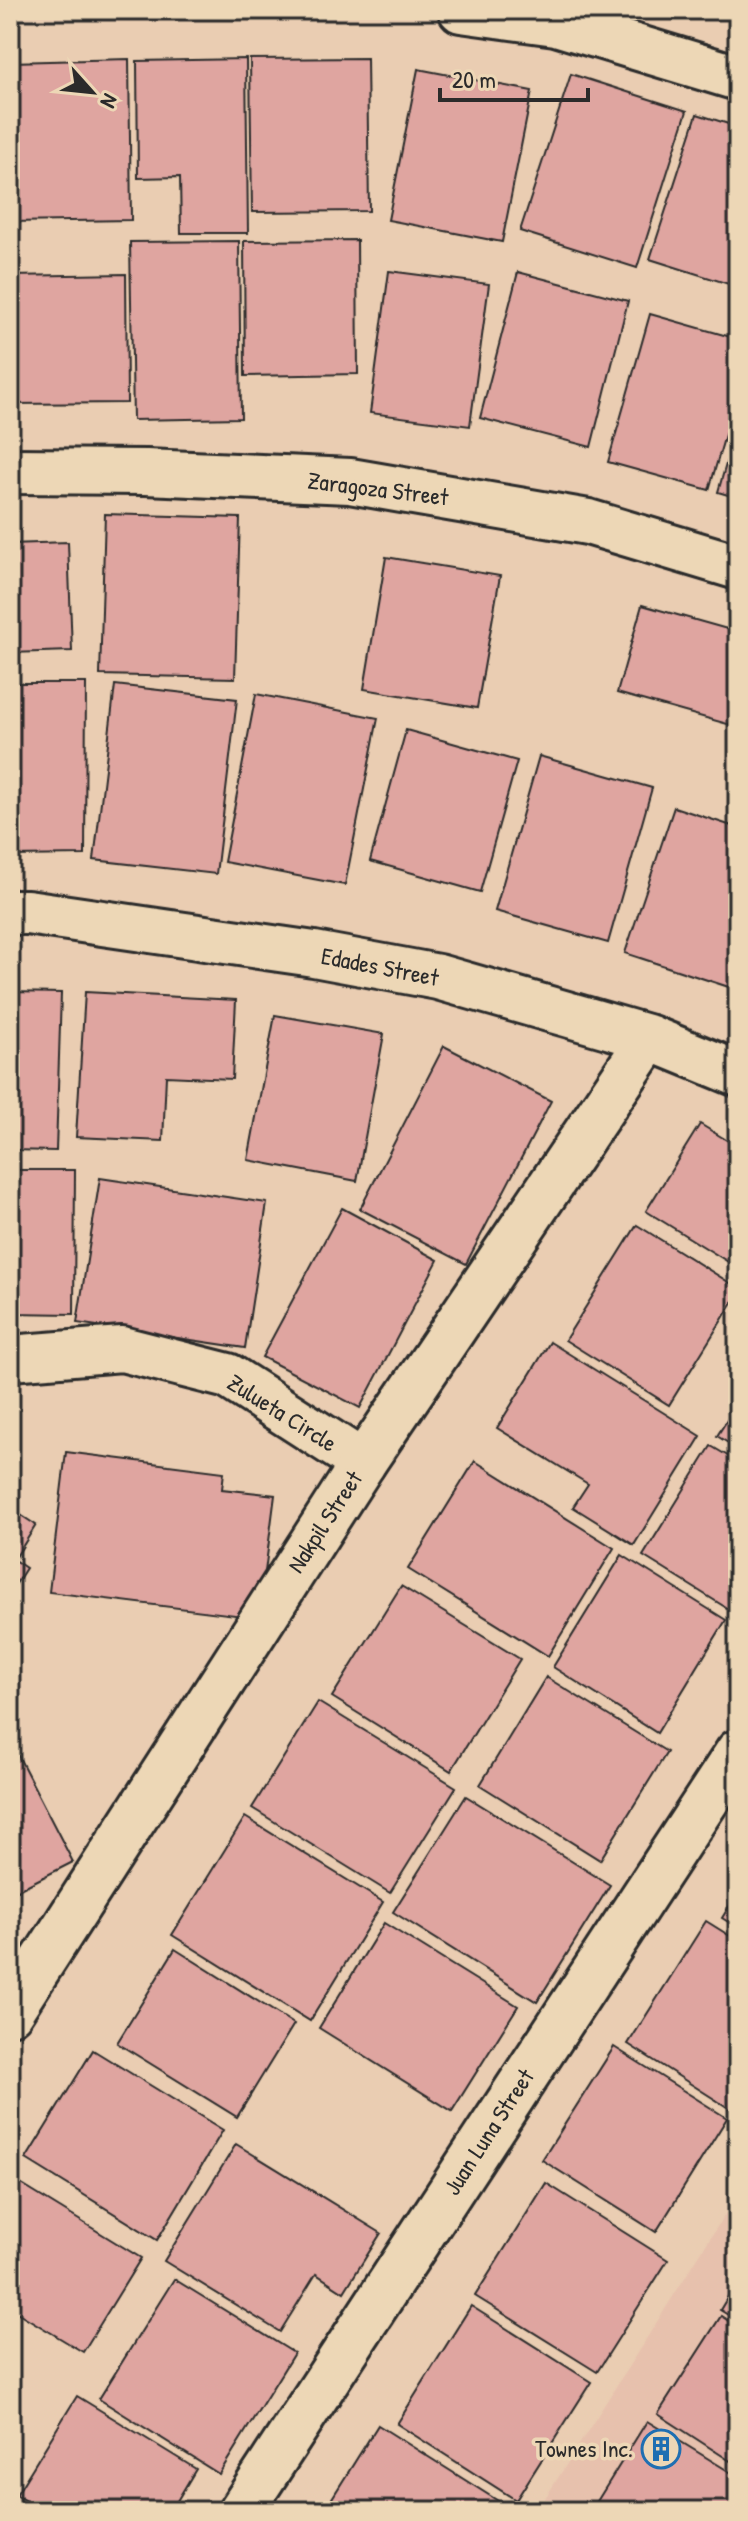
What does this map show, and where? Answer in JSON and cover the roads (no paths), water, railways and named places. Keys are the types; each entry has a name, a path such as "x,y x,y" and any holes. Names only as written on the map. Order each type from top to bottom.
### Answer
{"street":[{"path":"461,10 556,23 738,78"},
{"name":"Zaragoza Street","path":"10,471 146,472 350,481 588,522 738,567"},
{"name":"Edades Street","path":"10,912 314,954 438,977 650,1038 738,1074"},
{"name":"Nakpil Street","path":"10,2012 363,1463 650,1038"},
{"name":"Zulueta Circle","path":"10,1358 122,1349 228,1376 363,1463"},
{"name":"Juan Luna Street","path":"241,2511 738,1752"}],"place":[{"name":"Townes Inc.","path":"661,2449"}]}
